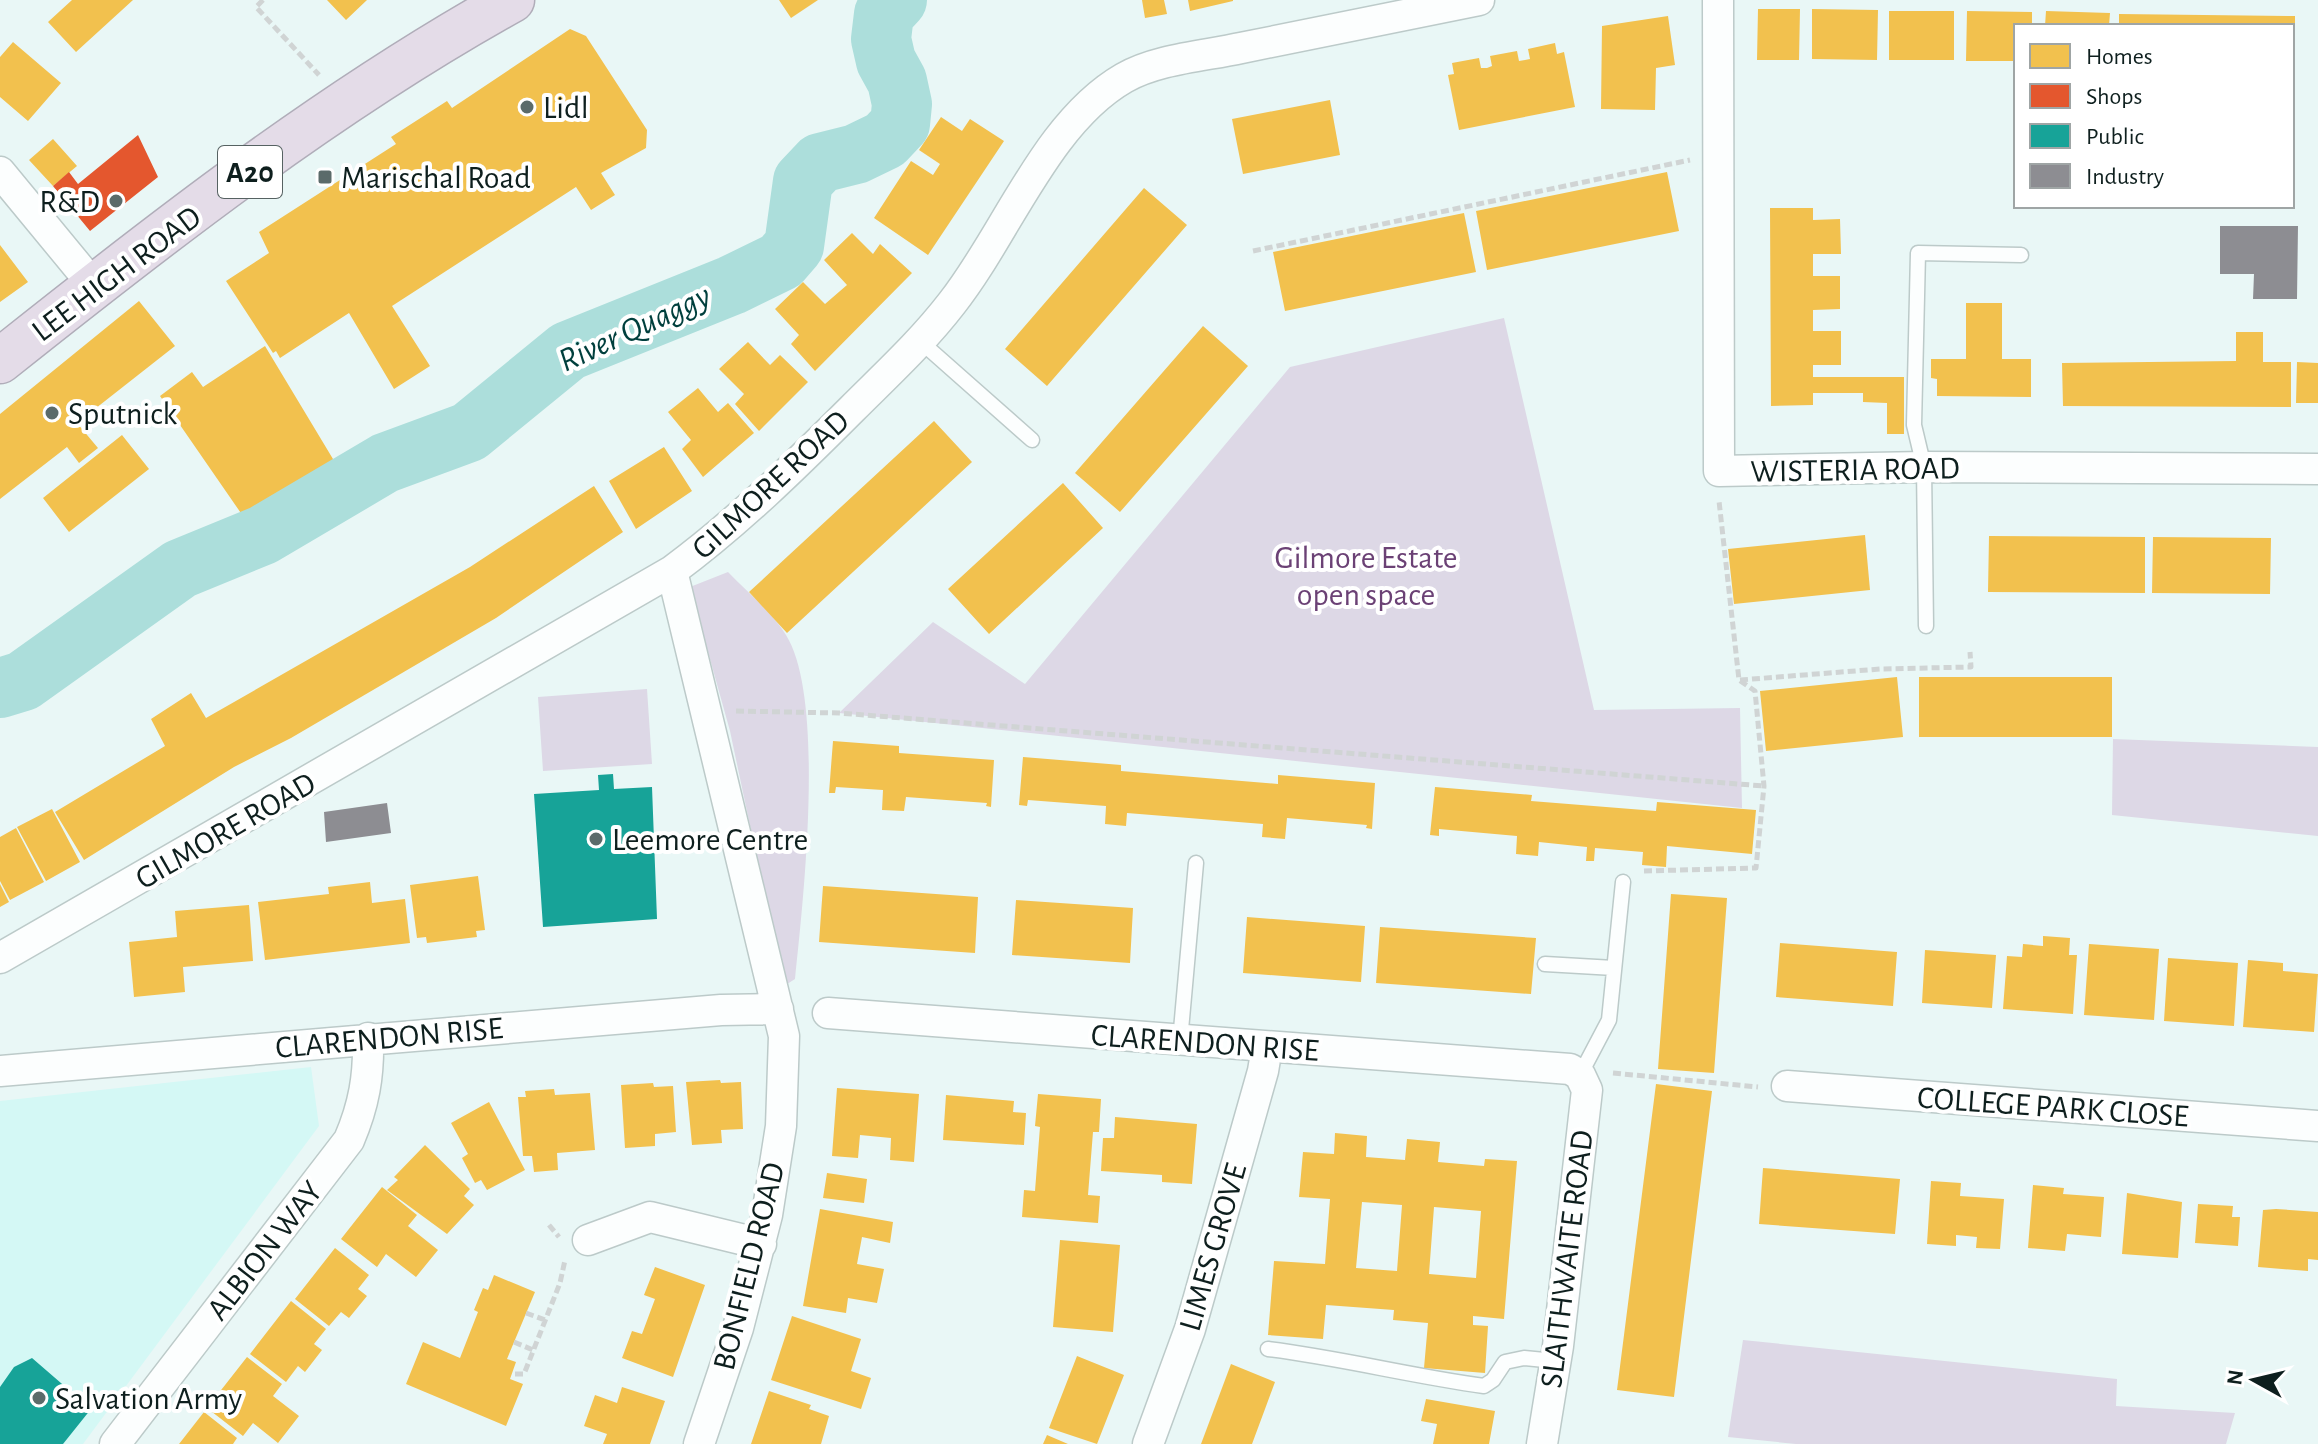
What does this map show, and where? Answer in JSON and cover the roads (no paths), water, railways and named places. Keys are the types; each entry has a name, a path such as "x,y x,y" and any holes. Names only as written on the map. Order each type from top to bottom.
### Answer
{"highway":[{"name":"LEE HIGH ROAD","path":"0,361 94,286 423,49 512,0"}],"street":[{"name":"GILMORE ROAD","path":"0,958 672,571 765,493 920,341 981,262 1011,208 1041,165 1099,97 1124,78 1153,67 1479,0"},
{"name":"WISTERIA ROAD","path":"1718,0 1719,471 1924,467 2318,469"},
{"path":"0,172 94,286"},
{"name":"BONFIELD ROAD","path":"672,571 784,1036 781,1126 761,1244 738,1328 699,1444"},
{"name":"CLARENDON RISE","path":"0,1071 368,1038 721,1010 778,1009"},
{"name":"CLARENDON RISE","path":"828,1013 1180,1041 1532,1064 1570,1069 1580,1075"},
{"name":"ALBION WAY","path":"115,1444 349,1140 362,1110 369,1077 368,1038"},
{"name":"LIMES GROVE","path":"1148,1444 1190,1329 1263,1071 1267,1047"},
{"name":"SLAITHWAITE ROAD","path":"1542,1444 1555,1361 1587,1090 1580,1075"},
{"name":"COLLEGE PARK CLOSE","path":"1787,1086 2318,1126"},
{"path":"588,1240 650,1217 761,1244"}],"lane":[{"path":"1926,626 1924,467 1914,425 1918,253 2021,255"},
{"path":"920,341 1032,440"},
{"path":"1180,1041 1196,863"},
{"path":"1580,1075 1609,1020 1623,882"},
{"path":"1545,964 1614,968"},
{"path":"1268,1349 1337,1358 1412,1377 1484,1386 1493,1380 1505,1362 1524,1358 1555,1361"}],"waterway":[{"name":"River Quaggy","path":"0,688 23,681 180,569 263,535 385,463 469,432 568,351 732,285 781,261 794,246 803,181 820,163 856,154 885,140 900,124 902,104 897,81 886,61 881,39 884,14 897,0"}],"place":[{"name":"Lidl","path":"527,107"},
{"name":"Marischal Road","path":"325,177"},
{"name":"R&D","path":"116,201"},
{"name":"Sputnick","path":"52,413"},
{"name":"Leemore Centre","path":"596,839"},
{"name":"Salvation Army","path":"39,1398"}],"park label":[{"name":"Gilmore Estate open space","path":"1366,576"}]}
